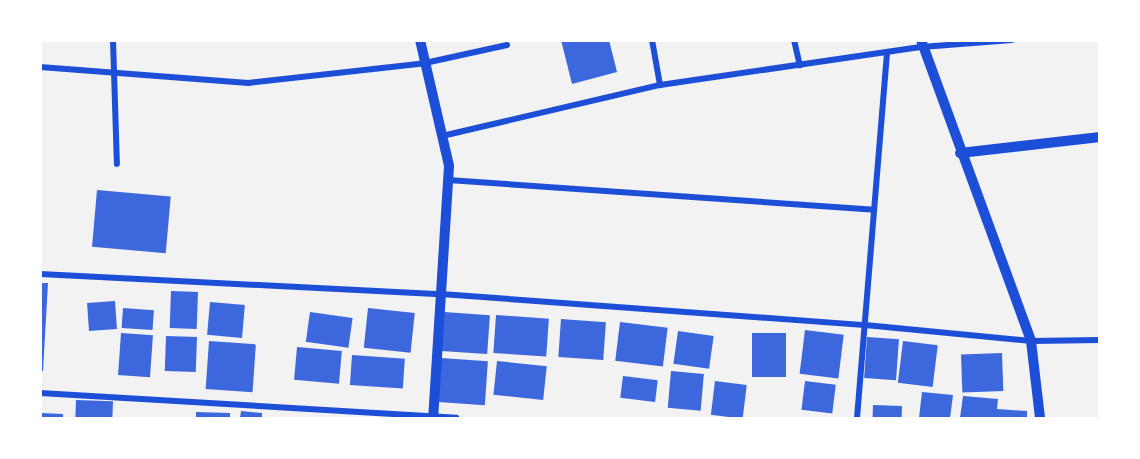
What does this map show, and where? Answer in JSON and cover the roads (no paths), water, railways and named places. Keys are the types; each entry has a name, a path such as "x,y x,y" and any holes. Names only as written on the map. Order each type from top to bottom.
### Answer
{"street":[{"path":"113,40 117,164"},
{"path":"420,40 442,136 448,180 433,418"},
{"path":"652,40 660,85"},
{"path":"795,40 800,65"},
{"path":"442,136 660,85 887,52 922,44 1012,40"},
{"path":"922,44 960,153 1031,341 1040,418"},
{"path":"40,68 248,82 425,63 507,45"},
{"path":"857,418 887,52"},
{"path":"960,153 1100,137"},
{"path":"448,180 874,210"},
{"path":"40,274 441,294 865,325 1031,341 1100,340"},
{"path":"40,393 456,418"}]}
